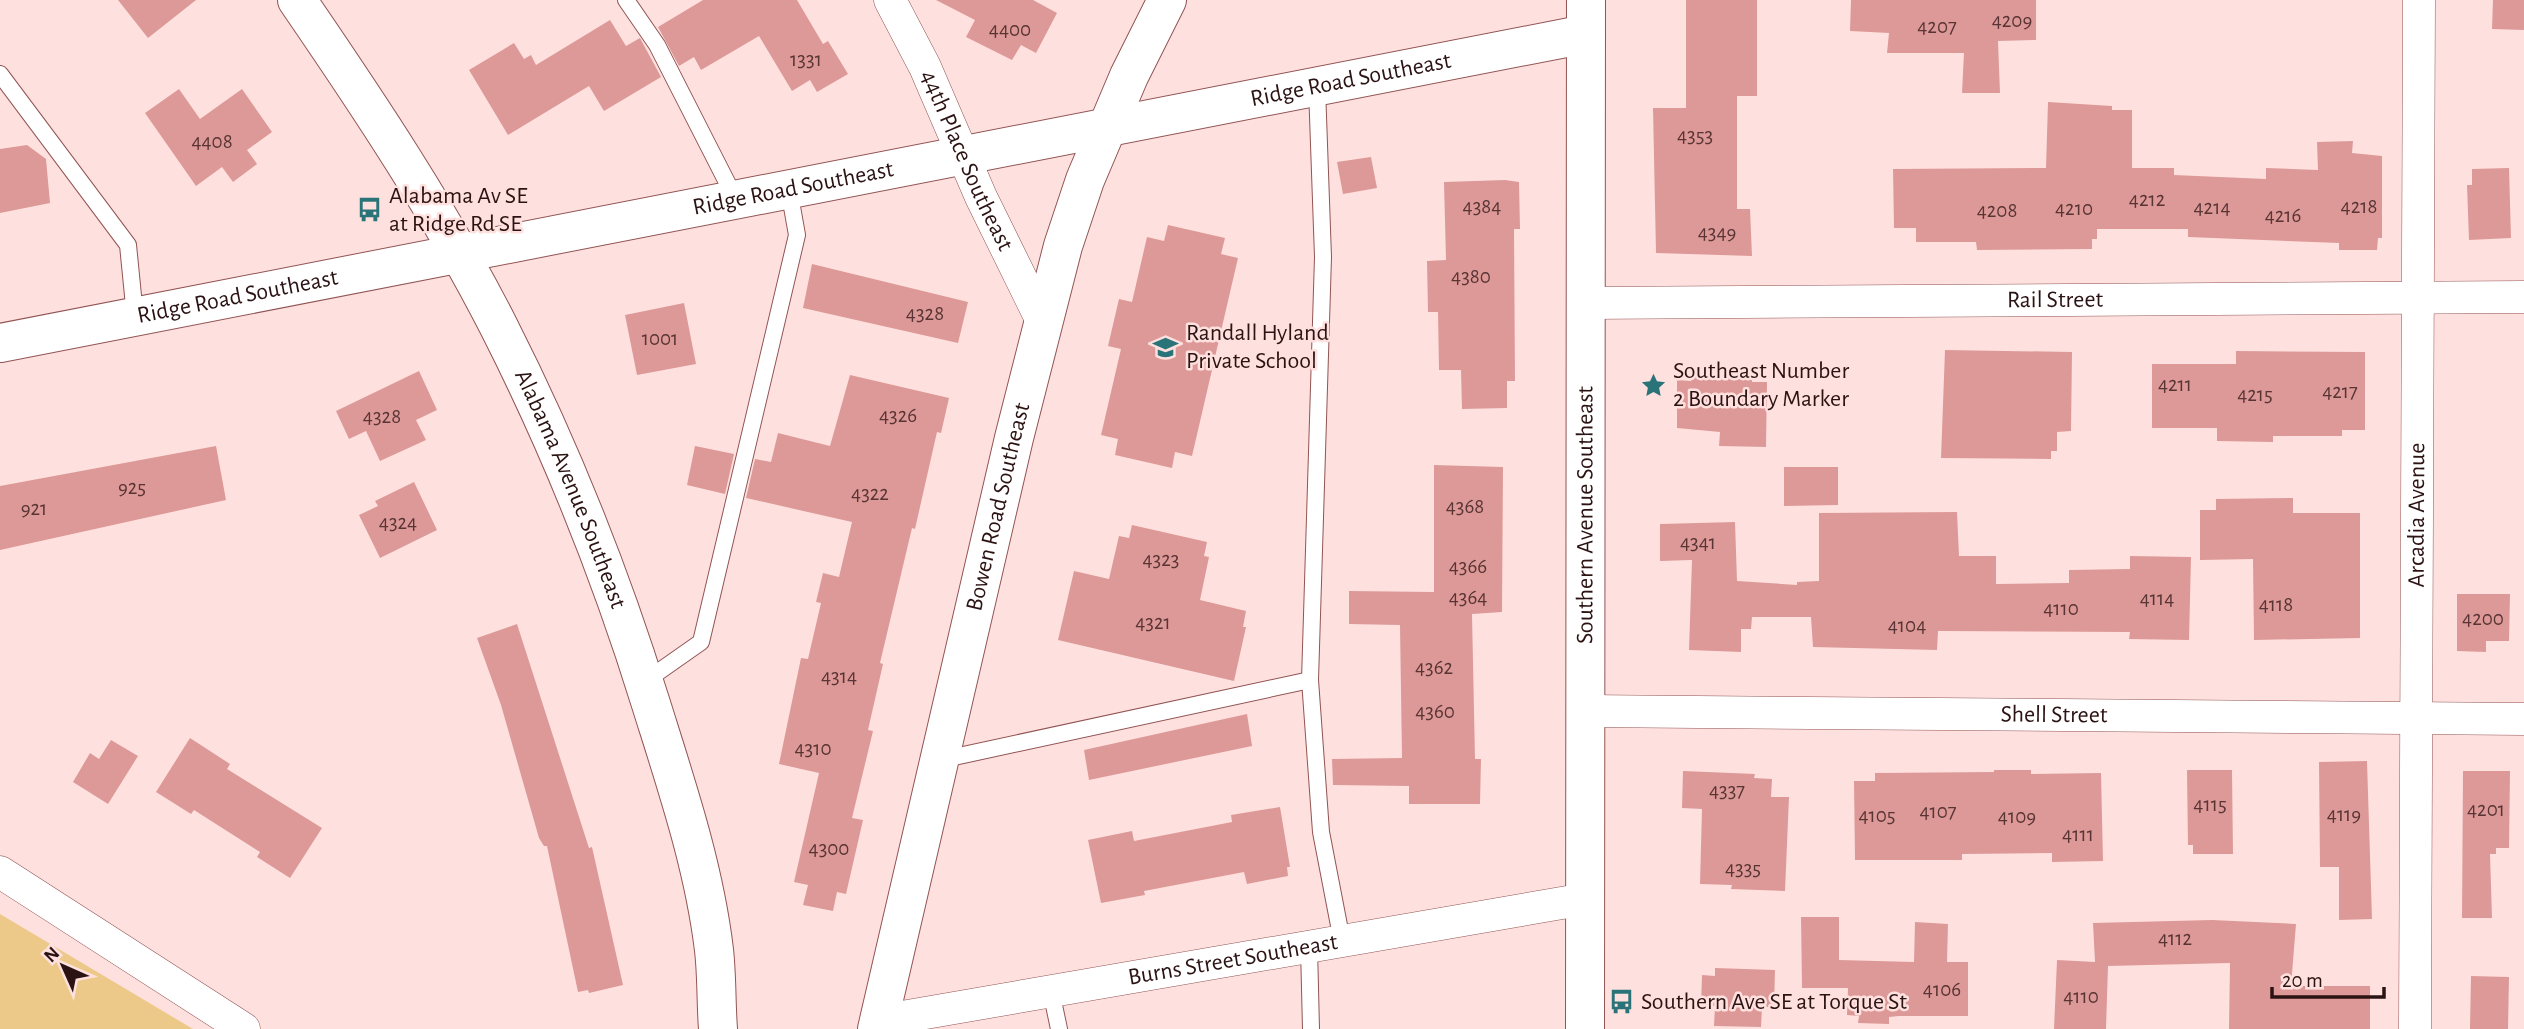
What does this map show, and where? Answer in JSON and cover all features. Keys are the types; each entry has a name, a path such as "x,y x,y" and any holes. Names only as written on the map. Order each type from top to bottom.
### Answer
{"main road":[{"name":"Alabama Avenue Southeast","path":"297,0 365,100 459,254 504,336 562,463 618,606 689,829 710,921 718,1029"},
{"name":"Bowen Road Southeast","path":"878,1025 1042,321 1085,180 1167,0"},
{"name":"Ridge Road Southeast","path":"0,343 1317,88 1586,17"},
{"name":"Southern Avenue Southeast","path":"1585,1029 1586,17"}],"street":[{"name":"44th Place Southeast","path":"890,0 925,67 981,197 1042,321"},
{"name":"Arcadia Avenue","path":"2415,1029 2419,0"},
{"name":"Rail Street","path":"1586,303 2524,297"},
{"name":"Shell Street","path":"1585,711 2524,719"},
{"path":"0,872 244,1029"},
{"name":"Burns Street Southeast","path":"878,1025 1051,991 1585,899"}],"lane":[{"path":"626,0 657,45 736,201"},
{"path":"0,74 128,245 135,316"},
{"path":"1317,88 1324,257 1310,680 1321,832 1342,941"},
{"path":"644,682 701,642 797,235 789,190"},
{"path":"940,760 1310,680"},
{"path":"1308,947 1311,1029"},
{"path":"1051,991 1059,1029"}],"shaded area":[{"path":"0,914 193,1029 0,1029"}],"building":[{"path":"118,0 196,0 148,38"},
{"path":"703,0 797,0 823,44 828,41 848,74 817,92 810,80 792,91 759,36 701,70 694,57 679,66 658,27"},
{"path":"936,0 1033,0 1057,13 1036,53 1021,45 1012,60 966,37 975,20"},
{"path":"1686,0 1757,0 1757,96 1737,96 1737,209 1750,209 1752,256 1656,253 1653,108 1686,108"},
{"path":"1851,0 2036,0 2036,40 1998,41 2000,93 1962,93 1964,53 1887,53 1889,33 1850,31"},
{"path":"2493,0 2524,0 2524,30 2492,29"},
{"path":"610,20 626,46 640,38 661,77 604,111 589,86 508,135 469,70 514,43 524,59 531,55 536,65"},
{"path":"179,89 200,119 242,89 272,132 247,150 257,164 233,182 222,167 196,186 145,113"},
{"path":"2048,102 2132,110 2132,168 2174,168 2174,175 2266,179 2266,168 2318,170 2317,142 2353,141 2352,153 2382,156 2382,238 2378,238 2377,250 2339,250 2339,243 2188,237 2188,229 2097,229 2097,239 2092,239 2092,249 1977,250 1976,242 1916,242 1916,228 1894,228 1893,169 2046,168"},
{"path":"27,145 46,159 50,203 0,213 0,149"},
{"path":"1371,157 1377,188 1343,194 1337,162"},
{"path":"2509,168 2511,238 2469,240 2467,185 2472,185 2472,169"},
{"path":"1444,182 1519,182 1520,229 1514,229 1515,381 1507,381 1507,408 1462,409 1461,370 1439,370 1438,312 1428,312 1427,261 1446,260"},
{"name":"Randall Hyland Private School","path":"1168,225 1225,238 1221,254 1238,258 1192,456 1175,452 1172,468 1115,455 1118,439 1101,435 1121,349 1108,346 1119,299 1132,302 1147,237 1164,241"},
{"path":"812,264 968,302 958,343 803,308"},
{"path":"684,303 696,364 637,375 625,315"},
{"path":"1945,350 2072,352 2071,431 2057,432 2057,451 2051,451 2051,459 1941,458"},
{"path":"2236,351 2365,352 2365,430 2342,430 2342,436 2273,436 2273,442 2217,441 2217,428 2152,428 2152,364 2236,364"},
{"path":"419,371 437,410 416,420 426,440 380,461 366,431 349,439 336,411"},
{"path":"850,375 949,398 941,433 937,432 915,529 912,528 880,663 883,664 868,730 873,731 852,818 863,820 846,894 837,892 833,911 803,905 808,885 794,882 819,773 779,764 801,658 808,659 821,603 816,602 823,573 839,577 852,522 746,498 755,459 771,462 778,433 830,446"},
{"path":"1692,377 1752,378 1752,382 1767,382 1766,447 1719,446 1720,432 1677,428 1677,380 1691,381"},
{"path":"216,446 226,500 0,550 0,486"},
{"path":"695,446 734,454 725,494 687,485"},
{"path":"1434,465 1503,467 1502,612 1472,614 1475,759 1481,759 1480,804 1409,804 1409,786 1333,785 1332,759 1402,758 1400,625 1349,624 1349,591 1434,592"},
{"path":"1784,467 1838,467 1838,505 1784,506"},
{"path":"414,482 437,530 380,558 359,515 378,506 375,501"},
{"path":"2293,498 2293,513 2360,513 2360,638 2254,640 2253,559 2200,560 2200,510 2216,510 2216,499"},
{"path":"1957,512 1959,556 1996,556 1996,584 2069,583 2069,570 2130,569 2130,556 2191,557 2189,640 2129,639 2130,632 1938,631 1937,650 1813,647 1811,617 1752,617 1751,629 1741,629 1741,652 1689,650 1692,560 1660,561 1660,524 1735,522 1737,581 1797,585 1797,582 1819,581 1819,513"},
{"path":"1132,525 1207,542 1204,556 1209,557 1200,600 1246,611 1243,627 1246,627 1234,681 1058,640 1074,571 1109,579 1119,536 1129,538"},
{"path":"2457,594 2510,594 2509,641 2486,641 2486,652 2457,651"},
{"path":"517,624 589,848 592,847 623,985 589,993 588,990 578,992 547,846 544,846 539,838 501,705 477,638"},
{"path":"1247,714 1252,746 1089,780 1084,750"},
{"path":"190,738 230,764 227,769 322,828 290,878 257,857 260,852 194,810 191,814 156,792"},
{"path":"111,740 138,756 108,804 73,782 90,753 99,759"},
{"path":"2367,761 2372,919 2339,920 2339,867 2320,867 2319,762"},
{"path":"2031,770 2031,774 2101,773 2103,861 2052,862 2052,853 1962,854 1962,860 1855,860 1854,781 1875,781 1875,773"},
{"path":"2187,770 2232,770 2233,854 2193,854 2193,845 2188,845"},
{"path":"1683,771 1755,774 1754,778 1772,779 1771,797 1789,797 1785,891 1731,889 1732,885 1700,884 1702,809 1682,808"},
{"path":"2463,771 2510,771 2509,848 2496,848 2496,854 2490,854 2492,918 2462,918"},
{"path":"1280,807 1290,867 1287,867 1288,876 1247,884 1244,872 1144,891 1145,895 1101,903 1088,840 1132,831 1134,841 1232,822 1231,815"},
{"path":"1801,917 1839,917 1839,960 1914,962 1915,922 1948,924 1947,962 1968,962 1968,1016 1899,1016 1889,1017 1889,1024 1858,1023 1859,1016 1847,1015 1848,988 1802,988"},
{"path":"2212,920 2296,924 2291,986 2370,986 2370,1029 2229,1029 2230,963 2108,966 2106,1029 2054,1029 2057,960 2095,962 2093,923"},
{"path":"1715,968 1775,970 1774,1007 1762,1007 1761,1027 1714,1026 1715,1006 1701,1005 1702,975 1715,976"},
{"path":"2471,976 2509,977 2508,1029 2470,1029"}],"place":[{"name":"Alabama Av SE at Ridge Rd SE","path":"369,210"},
{"name":"Randall Hyland Private School","path":"1166,347"},
{"name":"Southeast Number 2 Boundary Marker","path":"1653,385"},
{"name":"Southern Ave SE at Torque St","path":"1621,1002"}]}
